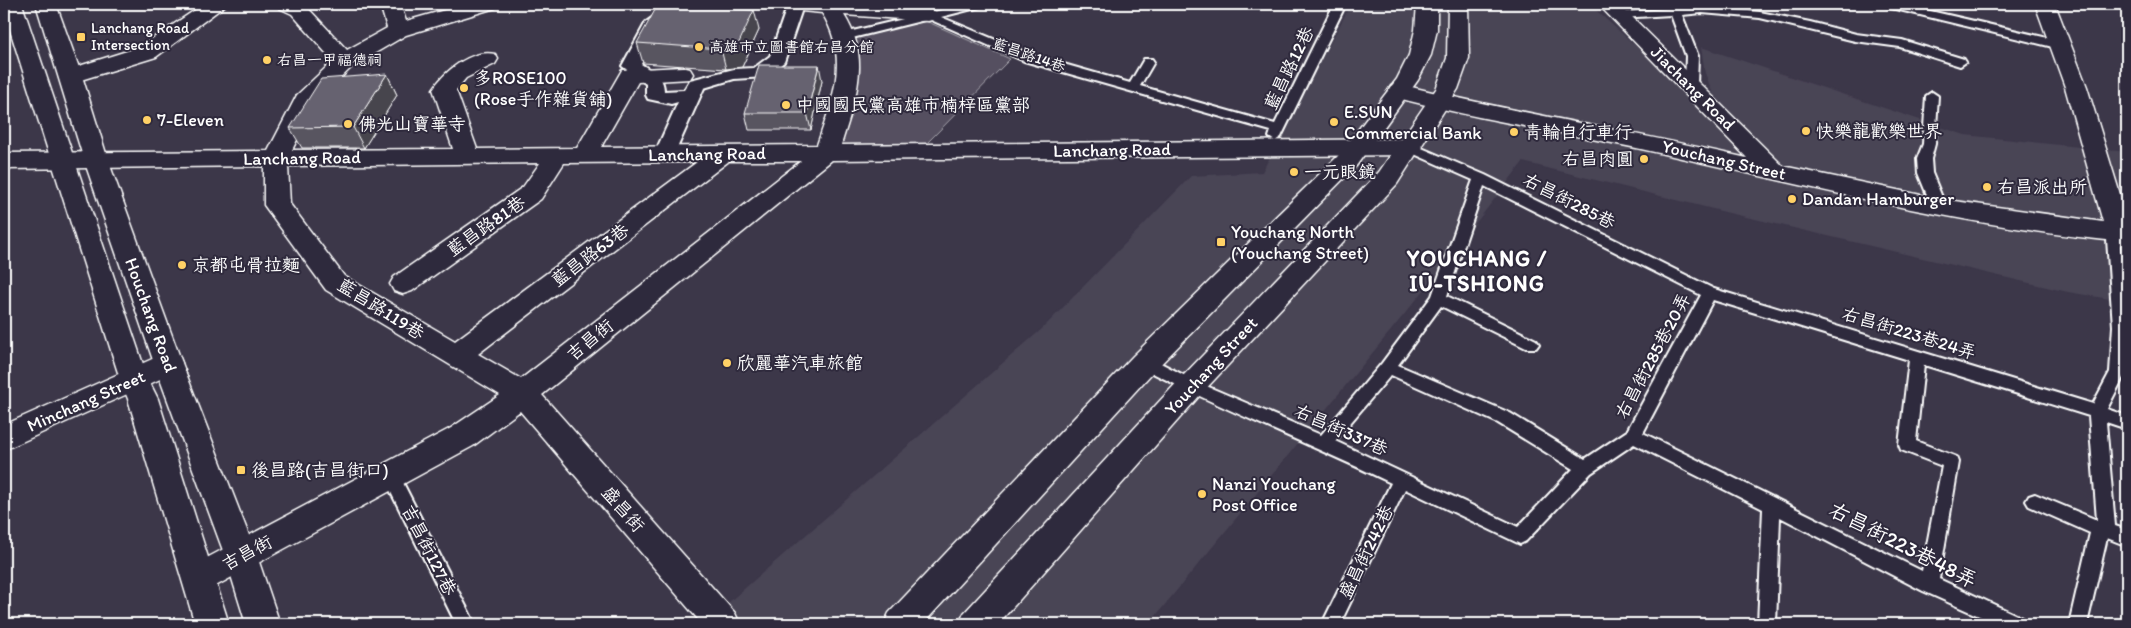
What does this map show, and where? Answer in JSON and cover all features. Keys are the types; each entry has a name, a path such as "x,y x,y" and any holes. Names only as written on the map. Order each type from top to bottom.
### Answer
{"street":[{"name":"Houchang Road","path":"12,4 134,379 144,399 200,578 212,624"},
{"name":"Houchang Road","path":"46,4 72,76 96,160 168,363 241,556 263,624"},
{"path":"72,76 148,52 216,4"},
{"path":"286,4 299,10 346,61"},
{"path":"390,4 398,30"},
{"path":"276,158 305,100 346,61 398,30 488,4"},
{"path":"682,4 652,26 631,66 655,82 655,95 670,98 687,84"},
{"path":"901,624 1145,362 1343,165 1398,91 1420,56 1426,30 1427,4"},
{"path":"1439,103 1458,58 1458,4"},
{"path":"2045,4 2076,87 2123,232"},
{"path":"585,155 630,75 696,84 734,74 759,73 778,58 786,5"},
{"name":"藍昌路14巷","path":"786,5 928,15"},
{"path":"826,153 846,92 848,56 844,36 828,7"},
{"name":"Jiachang Road","path":"1614,10 1776,172"},
{"path":"468,157 444,89 458,73 487,59"},
{"path":"664,155 687,84"},
{"name":"Youchang Street","path":"1398,91 1439,103 1630,138 1939,207 2009,219 2123,232"},
{"name":"Youchang Street","path":"976,624 1191,386 1388,178 1439,103"},
{"name":"Lanchang Road","path":"4,161 826,153 1274,139 1357,148 1410,147"},
{"name":"吉昌街","path":"200,578 462,437 523,394 826,153"},
{"name":"藍昌路63巷","path":"456,355 723,154"},
{"name":"藍昌路81巷","path":"403,284 532,194 557,156"},
{"name":"藍昌路119巷","path":"276,158 277,206 335,283 523,394"},
{"name":"Minchang Street","path":"4,438 168,363"},
{"name":"盛昌街","path":"523,394 723,624"}],"lane":[{"path":"844,36 980,4"},
{"name":"藍昌路12巷","path":"1274,139 1340,4"},
{"path":"1887,4 2061,45"},
{"path":"1614,10 1715,10 1760,15 1810,25 1855,37 1902,44 1960,62"},
{"path":"1675,11 1691,46 1695,69 1691,85"},
{"name":"藍昌路14巷","path":"928,15 1028,58 1133,88 1274,139"},
{"path":"1133,88 1148,62"},
{"path":"1932,96 1930,144 1924,159 1925,173 1939,207"},
{"name":"右昌街285巷","path":"1410,147 1480,178 1709,293"},
{"path":"1324,443 1388,367 1439,298 1480,178"},
{"path":"2078,624 2104,530 2096,412 2118,372 2124,336 2113,246 2114,238 2123,232"},
{"name":"右昌街223巷24弄","path":"1709,293 2127,423"},
{"name":"右昌街285巷20弄","path":"1520,536 1585,468 1633,436 1709,293"},
{"path":"1439,298 1531,344"},
{"path":"1918,357 1907,445 1951,462 1929,585"},
{"name":"右昌街337巷","path":"1145,362 1191,386 1324,443 1520,536"},
{"path":"1388,367 1504,418 1585,468"},
{"name":"右昌街223巷48弄","path":"1633,436 1772,504 1929,585 2016,624"},
{"name":"吉昌街127巷","path":"391,476 466,624"},
{"name":"盛昌街242巷","path":"1331,624 1401,480"},
{"path":"2035,501 2127,538"},
{"path":"1767,624 1772,504"}],"shaded area":[{"path":"1351,4 1589,4 1725,126 1705,73 1701,47 1965,135 2127,152 2127,302 2068,292 1729,213 1523,162 1421,294 1149,624 704,624 1043,328 1191,176 1262,172"},
{"path":"926,21 1010,59 926,144 838,147 854,37"}],"building":[{"path":"662,4 714,7 716,4 739,4 736,9 754,10 737,47 721,49 637,43 655,10"},
{"path":"759,65 819,65 807,113 745,113"},
{"path":"387,74 353,127 290,128 321,79"}],"place":[{"name":"Lanchang Road Intersection","path":"81,37"},
{"name":"高雄市立圖書館右昌分館","path":"699,47"},
{"name":"右昌一甲福德祠","path":"267,60"},
{"name":"多ROSE100 (Rose手作雜貨舖)","path":"464,88"},
{"name":"中國國民黨高雄市楠梓區黨部","path":"786,105"},
{"name":"7-Eleven","path":"147,120"},
{"name":"E.SUN Commercial Bank","path":"1334,122"},
{"name":"佛光山寶華寺","path":"348,124"},
{"name":"快樂龍歡樂世界","path":"1806,131"},
{"name":"青輪自行車行","path":"1514,132"},
{"name":"右昌肉圓","path":"1644,159"},
{"name":"一元眼鏡","path":"1294,172"},
{"name":"右昌派出所","path":"1987,187"},
{"name":"Dandan Hamburger","path":"1792,199"},
{"name":"Youchang North (Youchang Street)","path":"1221,242"},
{"name":"京都屯骨拉麵","path":"182,265"},
{"name":"欣麗華汽車旅館","path":"727,363"},
{"name":"後昌路(吉昌街口)","path":"241,470"},
{"name":"Nanzi Youchang Post Office","path":"1202,494"}],"district":[{"name":"YOUCHANG / IŪ-TSHIONG","path":"1477,270"}]}
